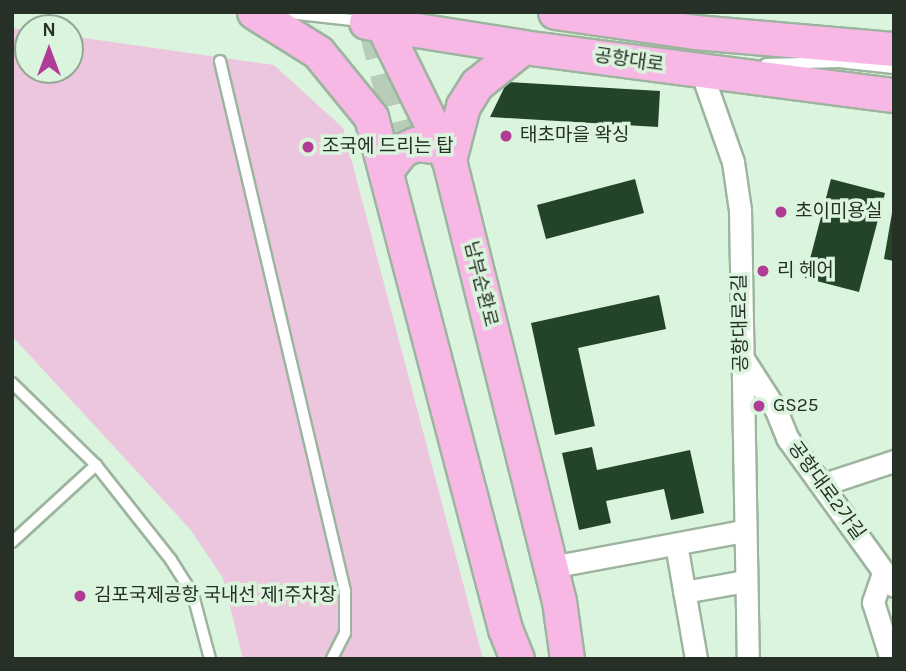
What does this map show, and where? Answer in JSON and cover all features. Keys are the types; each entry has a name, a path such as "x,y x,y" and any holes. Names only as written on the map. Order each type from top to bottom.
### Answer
{"main road":[{"path":"254,12 318,52 371,117 423,159 477,84 523,47"},
{"name":"공항대로","path":"555,12 692,22 894,49"},
{"name":"공항대로","path":"373,18 523,47 894,95"},
{"name":"남부순환로","path":"373,18 423,159 551,567 567,659"},
{"name":"남부순환로","path":"423,159 505,629 517,659"},
{"name":"남부순환로","path":"423,159 530,659"},
{"name":"남부순환로","path":"423,159 556,659"}],"street":[{"name":"공항대로2길","path":"687,69 733,162 740,210 748,659"},
{"name":"공항대로2가길","path":"742,357 776,410 788,439 824,484 888,580"},
{"path":"824,484 894,461"},
{"path":"551,567 744,531"},
{"path":"676,544 696,659"},
{"path":"888,580 873,602 891,659"},
{"path":"684,593 746,581"}],"lane":[{"path":"280,12 373,18"},
{"path":"220,61 345,591 345,633 332,659"},
{"path":"687,69 838,62 894,68"},
{"path":"12,383 96,464 156,539 193,596 210,659"},
{"path":"12,542 96,464"}],"shaded area":[{"path":"12,28 14,84 84,84 84,38 274,65 343,128 483,659 243,659 223,578 190,529 12,336"}],"building":[{"path":"507,82 660,91 658,127 490,117"},
{"path":"635,179 644,213 546,239 537,205"},
{"path":"831,179 885,193 859,292 805,278"},
{"path":"892,213 894,214 894,261 884,259"},
{"path":"659,295 666,329 578,348 595,426 555,435 531,323"},
{"path":"592,447 597,470 690,450 704,513 671,520 664,489 606,501 611,523 579,530 562,453"}],"tunnel":[{"path":"374,24 409,161"}],"place":[{"name":"태초마을 왁싱","path":"506,136"},
{"name":"조국에 드리는 탑","path":"308,147"},
{"name":"초이미용실","path":"781,212"},
{"name":"리 헤어","path":"763,271"},
{"name":"GS25","path":"759,406"},
{"name":"김포국제공항 국내선 제1주차장","path":"80,596"}]}
